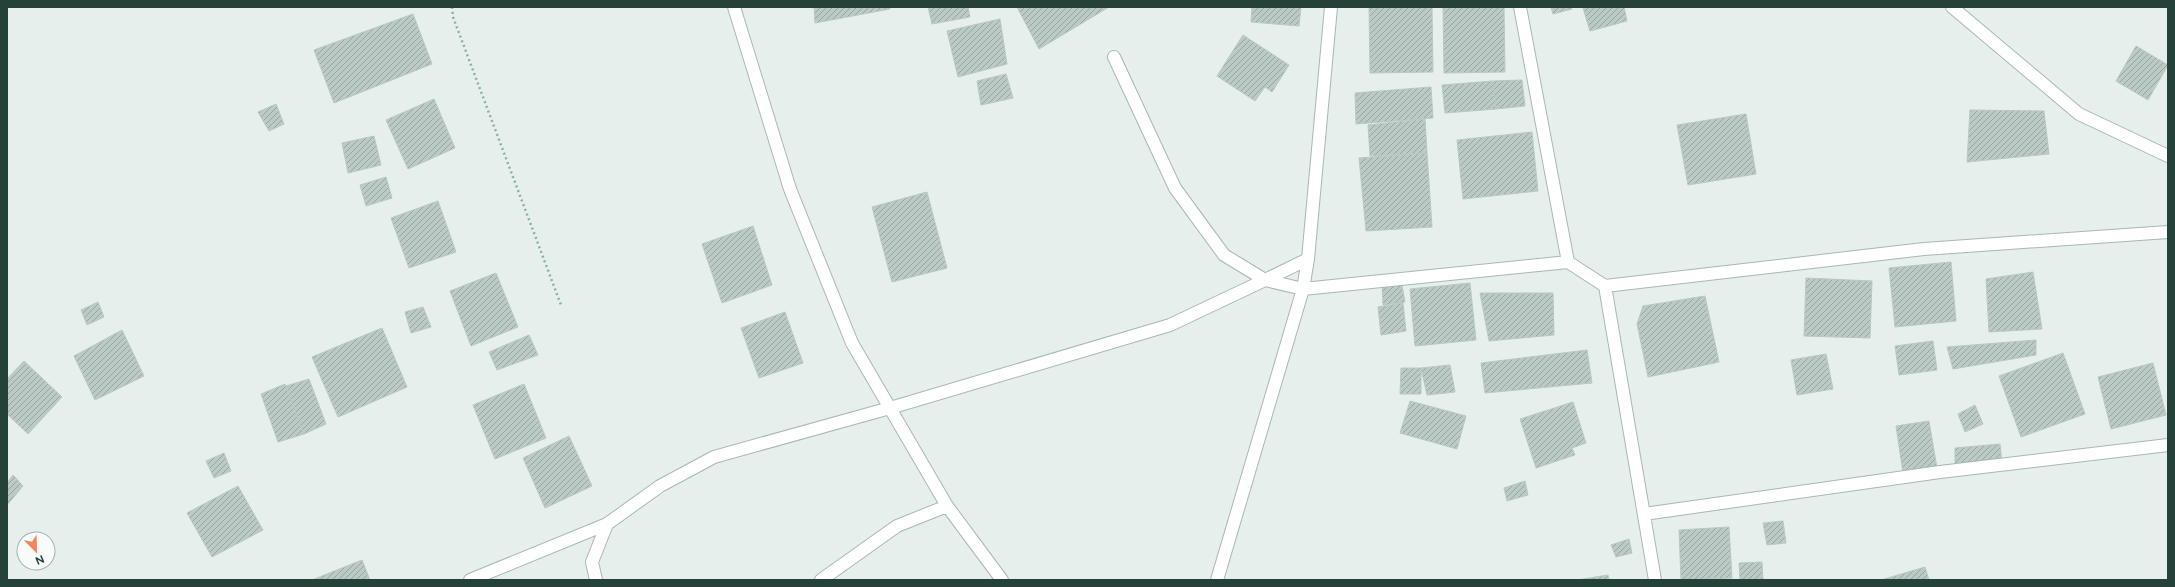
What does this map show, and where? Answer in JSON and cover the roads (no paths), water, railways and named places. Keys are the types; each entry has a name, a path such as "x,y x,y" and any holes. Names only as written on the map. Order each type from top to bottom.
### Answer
{"street":[{"path":"734,7 790,189 852,343 947,506 1002,580"},
{"path":"1217,580 1304,289 1331,7"},
{"path":"1520,7 1568,262"},
{"path":"1952,7 2078,114 2168,156"},
{"path":"1114,57 1175,188 1224,255 1265,280 1304,289 1568,262 1605,286 1924,249 2168,232"},
{"path":"470,580 607,524 660,486 714,457 890,408 1170,325 1308,259"},
{"path":"1605,286 1655,580"},
{"path":"1644,514 1940,472 2168,445"},
{"path":"821,580 897,526 947,506"},
{"path":"596,580 592,562 607,524"}]}
